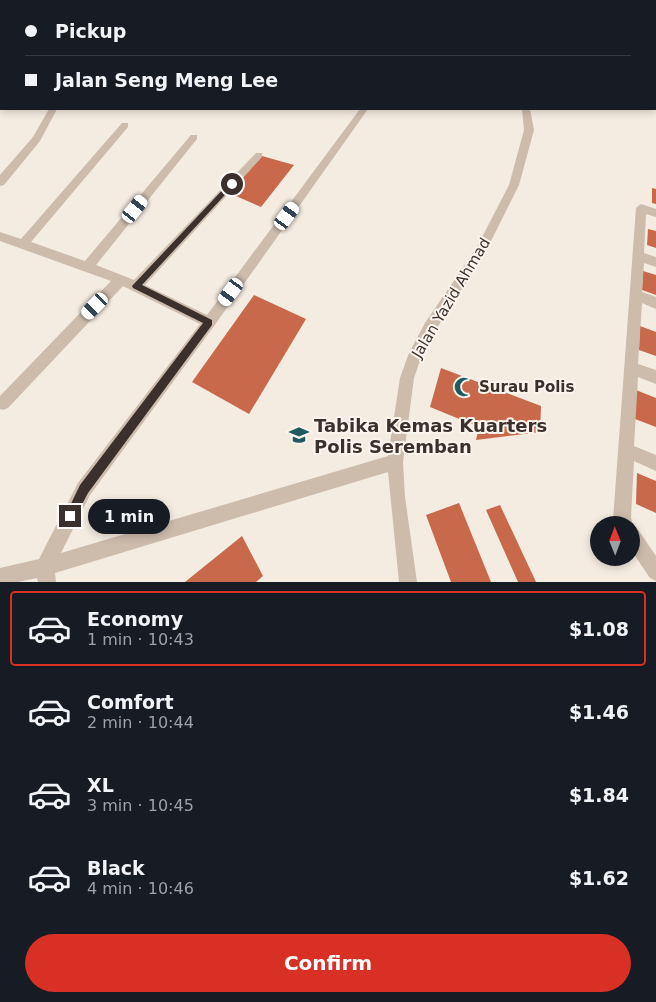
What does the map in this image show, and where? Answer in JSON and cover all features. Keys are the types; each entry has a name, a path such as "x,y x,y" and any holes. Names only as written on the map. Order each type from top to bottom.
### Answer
{"street":[{"path":"0,182 36,138 51,110"},
{"path":"46,574 84,489 209,322 363,110"},
{"name":"Jalan Yazid Ahmad","path":"408,582 397,497 395,462 407,378 430,327 481,250 514,185 528,130 526,110"},
{"path":"22,245 125,125"},
{"path":"88,266 194,137"},
{"path":"136,286 259,155"},
{"path":"622,516 641,208 656,213"},
{"path":"0,236 121,279 209,322"},
{"path":"638,256 656,262"},
{"path":"3,403 121,279"},
{"path":"636,295 656,302"},
{"path":"631,368 656,377"},
{"path":"626,450 656,463"},
{"path":"0,577 46,574 395,462"},
{"path":"640,548 656,572"}],"building":[{"path":"262,156 294,165 261,207 229,193"},
{"path":"652,188 656,189 656,204 652,203"},
{"path":"648,229 656,231 656,248 647,245"},
{"path":"643,271 656,275 656,295 642,290"},
{"path":"254,295 306,319 249,414 192,382"},
{"path":"640,326 656,332 656,356 639,350"},
{"name":"Surau Polis","path":"441,368 541,406 540,432 476,440 479,427 430,407"},
{"path":"636,390 656,398 656,427 635,419"},
{"path":"637,473 656,481 656,513 636,504"},
{"path":"459,503 491,582 451,582 426,515"},
{"path":"500,505 536,582 518,582 486,510"},
{"path":"242,536 263,576 256,582 185,582"}],"place":[{"name":"Surau Polis","path":"464,387"},
{"name":"Tabika Kemas Kuarters Polis Seremban","path":"299,435"}],"route":[{"path":"70,516 84,489 209,322 136,286 232,184"}]}
